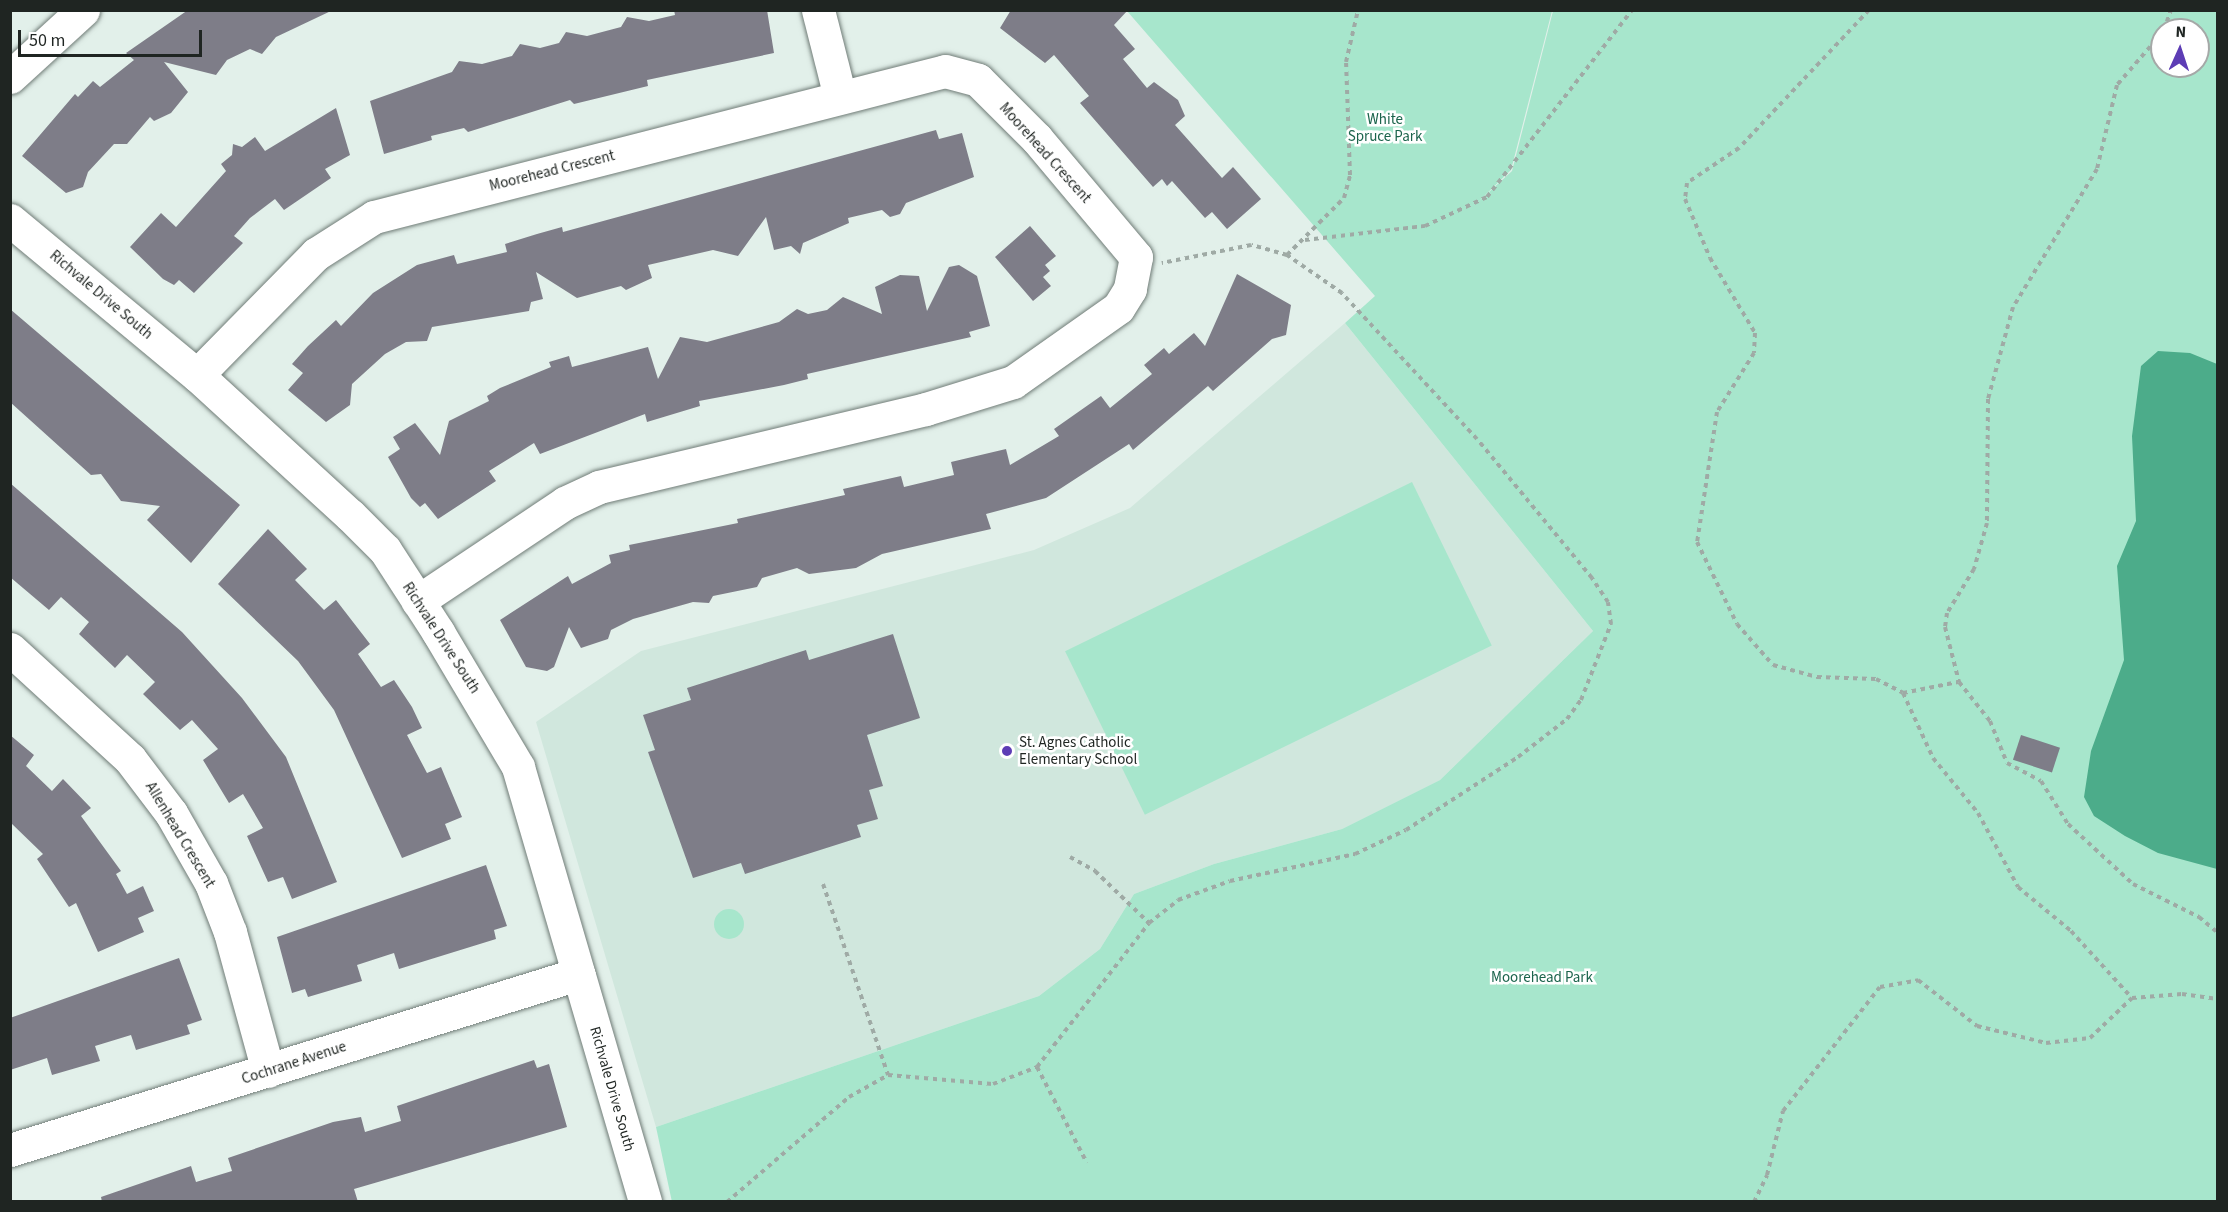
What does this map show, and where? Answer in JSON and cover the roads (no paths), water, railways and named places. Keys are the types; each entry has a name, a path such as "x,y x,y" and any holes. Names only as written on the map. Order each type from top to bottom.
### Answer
{"street":[{"path":"10,77 82,10"},
{"path":"818,10 840,97"},
{"name":"Moorehead Crescent","path":"197,375 316,254 374,217 945,70 978,80 1037,139 1136,257 1136,270 1118,308 1013,382 926,409 599,487 565,503 418,601"},
{"name":"Richvale Drive South","path":"10,220 197,375 357,522 385,550 418,601 518,767 645,1202"},
{"name":"Allenhead Crescent","path":"10,649 130,759 171,813 211,883 230,932 268,1071"},
{"name":"Cochrane Avenue","path":"10,1150 578,974"}],"place":[{"name":"St. Agnes Catholic Elementary School","path":"1007,751"}],"park label":[{"name":"White Spruce Park","path":"1385,128"},
{"name":"Moorehead Park","path":"1542,978"}]}
